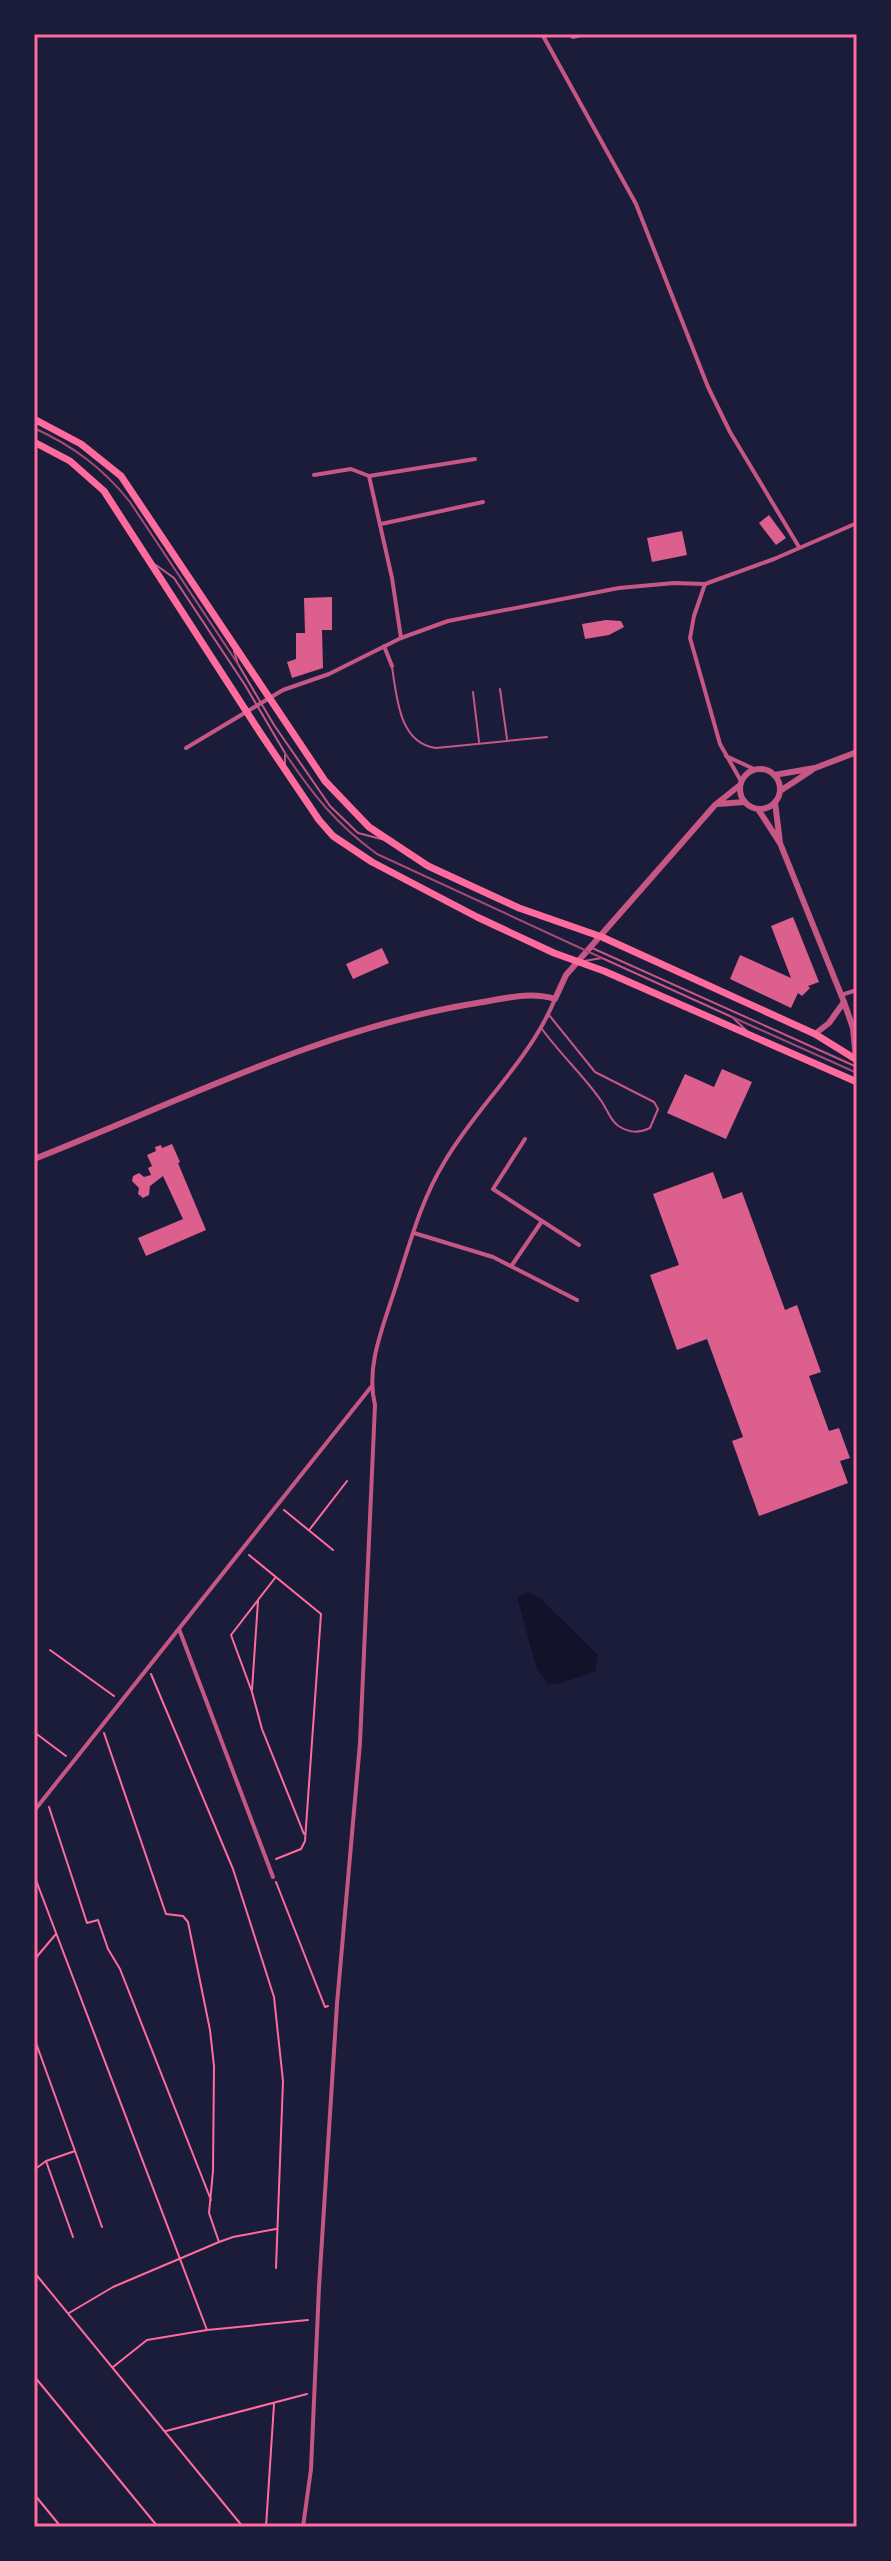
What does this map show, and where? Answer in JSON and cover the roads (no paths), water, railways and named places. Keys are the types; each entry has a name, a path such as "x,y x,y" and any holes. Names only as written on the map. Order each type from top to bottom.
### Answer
{"main road":[{"path":"34,419 81,444 121,476 338,797 386,841 428,866 519,908 602,937 815,1034 857,1060"},
{"path":"34,442 70,461 104,491 319,820 333,836 477,917 857,1082"}],"street":[{"path":"542,34 636,204 708,387 730,432 799,547"},
{"path":"573,37 584,34"},
{"path":"314,475 351,469 369,476 475,459"},
{"path":"369,476 381,524 401,638"},
{"path":"381,524 483,502"},
{"path":"186,748 287,688 329,674 401,638 448,621 619,588 674,583 705,584 774,559 857,523"},
{"path":"705,584 690,638 724,755 740,783 744,802"},
{"path":"384,646 392,666"},
{"path":"774,775 815,768 857,752"},
{"path":"724,755 754,769 765,769 774,775 780,791"},
{"path":"758,809 770,806 780,791 815,768"},
{"path":"303,2527 311,2469 337,2004 360,1743 375,1405 371,1387 378,1338 422,1204 445,1160 542,1029 566,975 715,805 754,769"},
{"path":"715,805 744,802 758,809 780,843 843,999 853,1028 857,1060"},
{"path":"775,802 780,843"},
{"path":"815,1034 829,1023 843,999 857,990"},
{"path":"34,1159 232,1076 408,1015 527,995 555,999"},
{"path":"525,1139 493,1189 579,1245"},
{"path":"512,1265 542,1221"},
{"path":"414,1233 493,1257 577,1300"},
{"path":"34,1811 371,1387"},
{"path":"179,1629 273,1877"}],"lane":[{"path":"147,557 174,578 315,787 337,814 358,833 386,841"},
{"path":"230,638 238,664 285,753 286,770"},
{"path":"392,666 400,711 415,742 436,748 547,737"},
{"path":"500,689 507,741"},
{"path":"473,692 480,744"},
{"path":"591,948 857,1067"},
{"path":"542,1029 565,1061 601,1101 615,1123 631,1132 650,1128 658,1109 654,1102 595,1072 549,1014"}],"tram line":[{"path":"34,428 86,459 120,490 238,664"},
{"path":"285,753 326,808 377,854 602,958"},
{"path":"732,1017 857,1073"}]}
